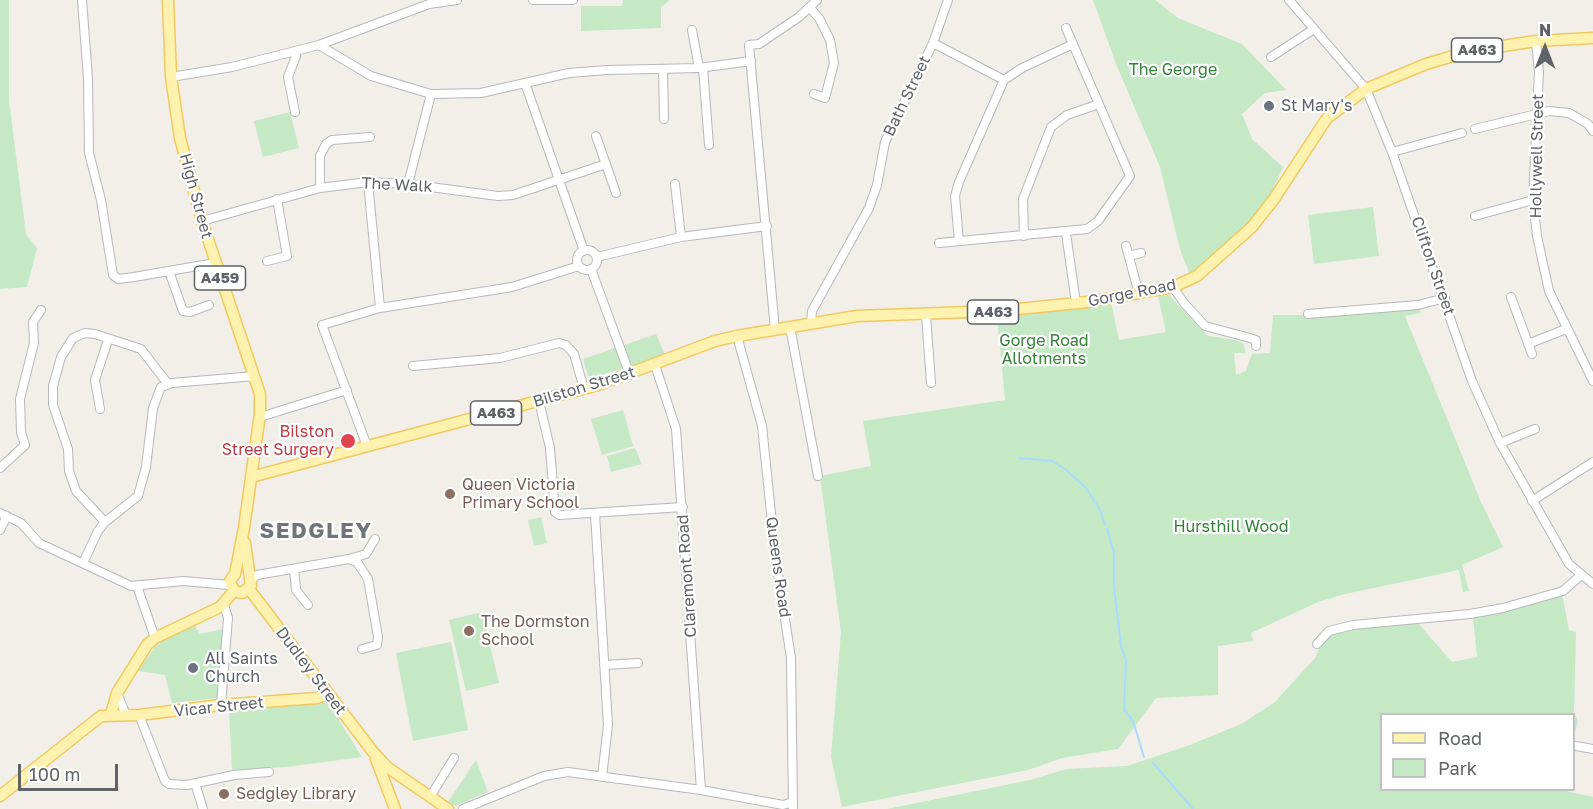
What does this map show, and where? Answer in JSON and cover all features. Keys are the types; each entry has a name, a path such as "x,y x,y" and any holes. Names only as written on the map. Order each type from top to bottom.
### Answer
{"main road":[{"name":"High Street","path":"168,0 171,77 176,119 202,221 260,394 260,417 235,574"},
{"name":"A463","path":"1366,88 1426,64 1470,51 1536,41 1593,38"},
{"name":"Gorge Road","path":"811,323 857,316 998,312 1139,294 1173,287 1197,276 1252,227 1274,199 1327,118 1366,88"},
{"name":"Bilston Street","path":"250,477 584,389 630,375 715,341 811,323"},
{"name":"High Street","path":"244,528 249,582"},
{"path":"0,796 107,714 141,652 155,638 224,605 232,588 242,593 249,582 243,572 235,574"},
{"name":"A459","path":"232,588 235,574"},
{"name":"Dudley Street","path":"249,582 327,694 373,752"},
{"name":"Vicar Street","path":"107,714 139,715 221,705 317,698 327,694"},
{"path":"373,752 386,782 394,809"},
{"path":"373,752 387,767 448,809"},
{"path":"386,782 414,786"}],"street":[{"path":"82,0 88,78 89,153 101,200 110,269 118,279 215,263"},
{"path":"171,77 232,67 319,45 429,4 457,0"},
{"path":"533,0 573,0"},
{"path":"775,330 749,45 759,44 810,8 817,0"},
{"name":"Bath Street","path":"811,323 812,311 869,208 887,136 933,43 948,0"},
{"name":"Clifton Street","path":"1289,0 1366,88 1392,152 1472,381 1500,443 1532,501 1569,564 1580,576"},
{"path":"810,8 830,39 834,63 825,98 814,94"},
{"path":"939,243 1066,233 1094,226 1130,176 1066,28"},
{"path":"1271,57 1314,29"},
{"path":"692,30 701,68 709,145"},
{"name":"Hollywell Street","path":"1536,41 1539,72 1533,200 1543,271 1566,329 1593,381"},
{"path":"933,43 1004,80"},
{"path":"958,241 956,196 958,182 1004,80 1022,68 1073,44"},
{"path":"319,45 371,76 431,94 481,93 588,72 701,68 751,62"},
{"path":"295,51 288,78 296,112"},
{"path":"663,69 663,119"},
{"path":"525,83 584,250"},
{"path":"408,184 431,94"},
{"path":"1024,236 1023,199 1051,127 1067,115 1099,104"},
{"path":"1475,129 1549,111 1569,113 1588,124 1593,130"},
{"path":"1392,152 1462,133"},
{"path":"596,136 616,193"},
{"path":"321,188 320,156 326,144 332,140 370,137"},
{"name":"The Walk","path":"202,221 321,188 368,182 408,184 498,196 513,195 606,164"},
{"path":"368,182 380,308"},
{"path":"675,183 681,237"},
{"path":"267,261 287,256 278,199"},
{"path":"1475,216 1533,200"},
{"path":"597,257 681,237 767,226"},
{"path":"1066,233 1076,303"},
{"path":"1126,246 1139,294"},
{"path":"579,266 578,255 584,250 592,251 597,257 596,264 591,269"},
{"path":"1128,256 1141,253"},
{"path":"366,446 322,325 380,308 512,287 579,266 591,269"},
{"path":"591,269 630,375"},
{"path":"169,271 183,311 190,312 209,305"},
{"path":"1173,287 1189,310 1205,326 1256,340 1256,346"},
{"path":"1511,297 1532,354"},
{"path":"1308,314 1418,305 1444,298"},
{"path":"0,468 25,445 21,432 20,399 34,343 33,322 41,310"},
{"path":"926,315 931,383"},
{"path":"790,327 818,476"},
{"path":"1528,344 1566,329"},
{"path":"105,522 76,491 69,471 67,444 55,418 52,394 62,357 73,338 85,333 141,349 168,384"},
{"name":"Queens Road","path":"737,336 762,426 776,561 791,658 793,805"},
{"path":"100,409 95,380 108,340"},
{"path":"413,366 500,358 559,343 567,345 574,354 584,389"},
{"name":"Claremont Road","path":"656,365 676,429 701,790"},
{"path":"83,563 105,522 138,496 146,467 157,393 168,384 255,376"},
{"path":"260,417 347,390"},
{"path":"539,401 550,448 555,512 559,515 683,507"},
{"path":"1500,443 1535,429"},
{"path":"1532,501 1593,462"},
{"path":"0,530 4,514 21,523 39,543 137,586 183,580 232,588"},
{"path":"595,514 608,725 603,777"},
{"path":"249,582 257,575 366,554 375,539"},
{"path":"349,559 357,562 368,579 378,637 377,645 362,649"},
{"path":"294,569 296,590 307,598"},
{"path":"1317,644 1329,631 1353,625 1470,614 1503,608 1563,591 1580,576 1593,584"},
{"path":"137,586 155,638"},
{"path":"221,705 228,618 224,605"},
{"path":"604,665 638,663"},
{"path":"117,693 126,715"},
{"path":"139,715 165,781 174,785 268,772"},
{"path":"1576,746 1593,749"},
{"path":"430,797 454,758"},
{"path":"463,809 556,773 701,790 793,805"},
{"path":"195,783 202,809"}],"green space":[{"path":"0,0 9,0 9,101 26,234 37,248 27,287 0,289"},
{"path":"623,0 670,0 661,7 661,28 581,31 581,6 622,6"},
{"name":"The George","path":"1093,0 1155,0 1178,18 1242,44 1286,90 1265,93 1242,114 1252,139 1283,167 1269,199 1236,236 1190,275 1180,249 1160,167 1116,64"},
{"path":"290,112 299,148 263,157 254,121"},
{"path":"1373,207 1379,256 1314,264 1308,215"},
{"path":"1169,295 1208,336 1236,340 1244,344 1245,353 1234,353 1236,375 1246,371 1252,354 1270,353 1273,315 1347,315 1419,306 1421,313 1405,316 1481,502 1503,547 1462,565 1469,591 1463,592 1459,570 1345,594 1318,602 1251,633 1253,641 1218,646 1218,695 1156,698 1118,749 1062,758 1028,770 842,807 831,757 841,632 820,476 871,466 863,421 1005,400 997,317 1111,302 1119,340 1166,332 1158,296"},
{"path":"656,334 665,355 589,379 583,359"},
{"path":"623,410 633,446 602,455 591,419"},
{"path":"635,448 642,464 611,472 607,456"},
{"path":"541,517 547,543 534,546 528,520"},
{"path":"1562,594 1569,630 1576,632 1574,713 1380,713 1380,791 1566,791 1593,797 1593,809 887,809 1030,780 1066,769 1127,766 1190,745 1243,723 1275,702 1315,658 1322,641 1341,631 1356,627 1417,622 1452,662 1477,657 1473,617"},
{"path":"482,612 499,683 466,691 449,620"},
{"path":"195,626 200,634 223,629 217,698 172,703 165,675 138,671 155,647 172,633"},
{"path":"451,642 468,730 413,741 396,653"},
{"path":"327,701 362,757 286,767 232,770 229,710"},
{"path":"1575,714 1578,721 1575,732"},
{"path":"476,760 488,792 455,806 448,802"}],"waterway":[{"path":"1019,458 1052,461 1065,469 1086,488 1100,510 1105,525"},
{"path":"1107,529 1114,552 1114,586 1121,646 1126,660 1124,710 1133,721 1144,757"},
{"path":"1153,763 1193,809"}],"place":[{"name":"St Mary's","path":"1269,106"},
{"name":"Bilston Street Surgery","path":"348,441"},
{"name":"Queen Victoria Primary School","path":"450,494"},
{"name":"The Dormston School","path":"469,631"},
{"name":"All Saints Church","path":"193,668"},
{"name":"Sedgley Library","path":"224,794"}],"district":[{"name":"SEDGLEY","path":"316,531"}],"park label":[{"name":"Gorge Road Allotments","path":"1044,350"},
{"name":"Hursthill Wood","path":"1231,527"}]}
